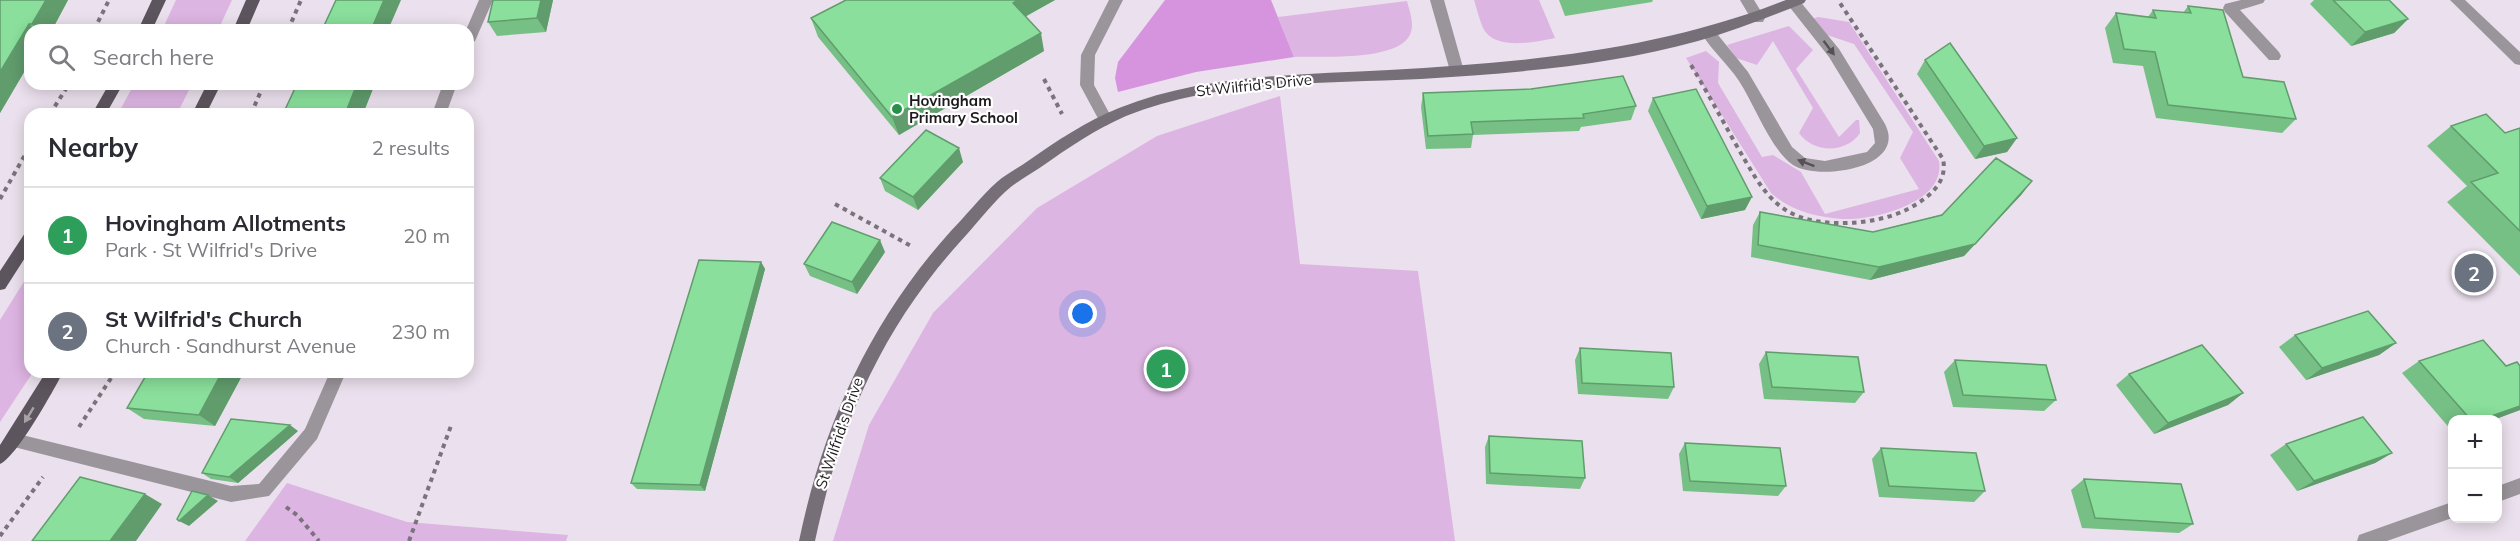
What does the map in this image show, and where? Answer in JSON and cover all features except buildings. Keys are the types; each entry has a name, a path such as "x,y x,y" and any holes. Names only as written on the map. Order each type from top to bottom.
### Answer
{"main road":[{"path":"148,24 159,0"},
{"path":"243,24 253,0"},
{"path":"102,108 113,90"},
{"path":"202,108 211,90"},
{"path":"0,284 24,246"},
{"path":"0,456 14,440 51,378"}],"street":[{"path":"474,27 486,0"},
{"path":"1106,120 1087,85 1088,55 1116,0"},
{"path":"1437,0 1457,71"},
{"path":"1747,0 1758,18"},
{"path":"2258,0 2230,8 2274,56"},
{"path":"2457,0 2520,60"},
{"path":"1709,34 1743,76 1792,157 1817,167 1871,157 1882,145 1883,137 1880,128 1834,53 1796,1"},
{"name":"St Wilfrid's Drive","path":"807,541 811,514 834,438 862,368 903,301 936,259 1000,188 1074,135 1135,107 1196,90 1284,80 1457,71 1613,54 1709,34 1758,18 1796,1"},
{"path":"441,108 448,90"},
{"path":"14,440 231,494 262,491 311,434 335,378"},
{"path":"2502,493 2520,486"},
{"path":"2365,541 2448,511"}],"path":[{"path":"97,24 109,0"},
{"path":"291,24 301,0"},
{"path":"1044,80 1074,135"},
{"path":"54,108 65,90"},
{"path":"254,108 261,90"},
{"path":"0,199 24,157"},
{"path":"835,204 936,259"},
{"path":"409,541 452,423"},
{"path":"262,491 297,515 319,541"}],"shaded area":[{"path":"176,0 232,0 221,24 165,24"},
{"path":"1165,0 1271,0 1294,57 1196,72 1118,92 1115,78 1118,62"},
{"path":"1474,0 1539,0 1555,38 1516,43 1496,40 1483,28"},
{"path":"1407,1 1412,25 1408,38 1387,51 1372,54 1294,57 1278,17"},
{"path":"1818,17 1849,22 1939,161 1938,176 1931,188 1920,198 1905,206 1872,216 1843,219 1805,212 1779,199 1771,193 1686,58 1706,51 1719,62 1718,83 1762,157 1773,155 1801,172 1825,214 1919,189 1900,158 1913,132 1854,44 1827,35 1810,20"},
{"path":"1789,26 1813,50 1796,69 1839,137 1856,120 1859,120 1860,133 1847,145 1838,148 1821,147 1805,140 1799,133 1813,108 1773,41 1757,65 1736,58 1727,45"},
{"path":"131,90 189,90 180,108 121,108"},
{"path":"1280,96 1300,264 1418,271 1455,541 833,541 869,425 933,313 1037,208 1157,136"},
{"path":"24,282 24,378 29,378 0,422 0,320"},
{"path":"287,483 407,522 568,535 566,541 245,541"}],"place":[{"name":"Hovingham Primary School","path":"897,109"},
{"name":"St Wilfrid's Church","path":"2474,273"},
{"name":"Hovingham Allotments","path":"1166,369"}]}
